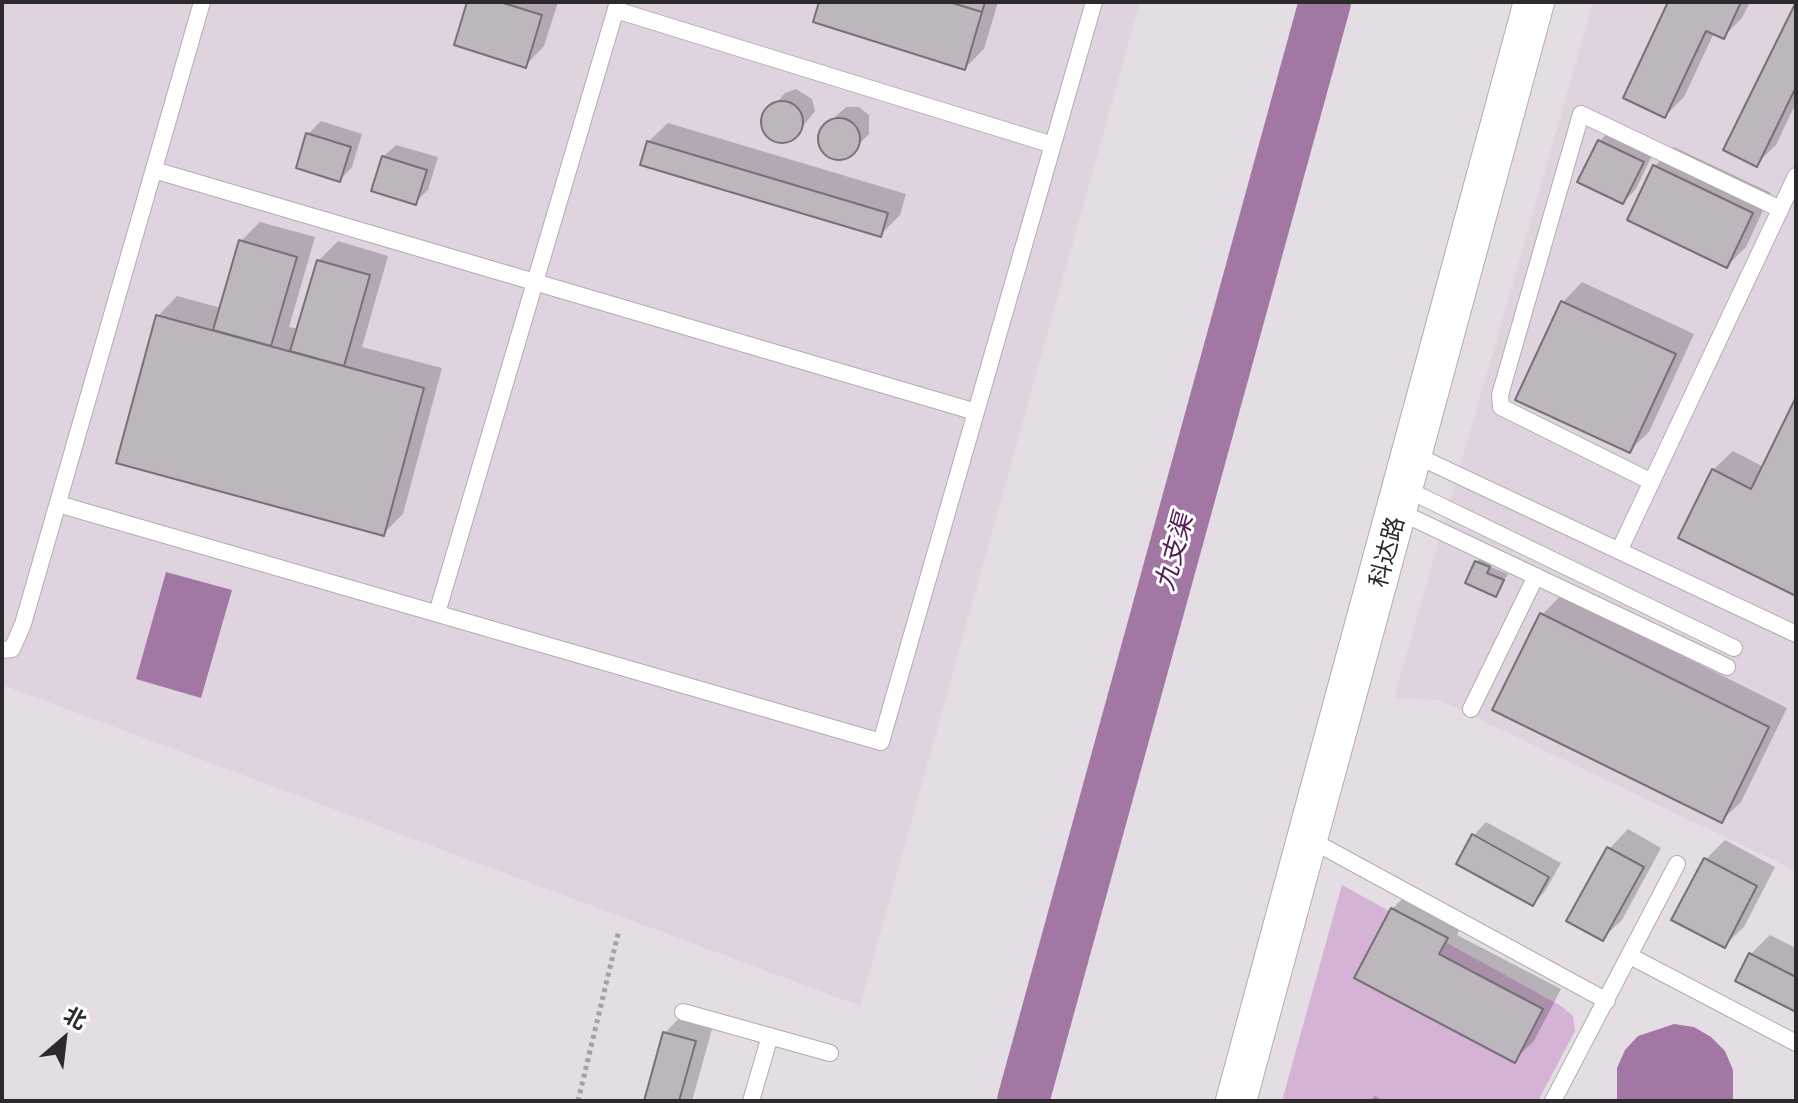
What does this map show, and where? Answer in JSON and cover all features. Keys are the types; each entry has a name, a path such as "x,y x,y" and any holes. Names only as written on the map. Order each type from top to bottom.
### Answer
{"street":[{"name":"科达路","path":"1236,1101 1534,2"}],"lane":[{"path":"2,650 12,649 16,642 202,2"},
{"path":"58,504 881,742 1094,2"},
{"path":"437,613 617,6 1053,145"},
{"path":"1652,482 1501,407 1500,395 1581,114 1780,209"},
{"path":"154,170 976,412"},
{"path":"1619,551 1796,176"},
{"path":"1405,484 1619,551 1796,634"},
{"path":"1405,484 1536,576 1727,667"},
{"path":"1405,484 1734,648"},
{"path":"1471,709 1536,576"},
{"path":"1309,839 1607,1001"},
{"path":"1553,1101 1677,864"},
{"path":"1630,956 1796,1043"},
{"path":"683,1012 830,1053"},
{"path":"751,1101 770,1036"}],"path":[{"path":"578,1101 619,930"}],"shaded area":[{"path":"2,2 1140,2 860,1006 2,685"},
{"path":"1593,2 1796,2 1796,871 1439,700 1394,698"},
{"path":"166,572 232,590 201,698 136,679"},
{"path":"1342,885 1561,1006 1573,1016 1575,1031 1538,1101 1282,1101"},
{"path":"1674,1024 1694,1027 1711,1037 1725,1051 1733,1070 1733,1101 1617,1101 1617,1068 1625,1050 1638,1036"}],"building":[{"path":"467,2 500,2 542,15 526,68 454,45"},
{"path":"819,2 949,2 982,12 965,70 813,22"},
{"path":"949,2 985,2 982,12"},
{"path":"1668,2 1741,2 1724,39 1706,31 1665,118 1623,98"},
{"path":"1796,2 1796,87 1757,167 1723,150"},
{"path":"782,101 797,107 803,122 797,137 782,143 767,137 761,122 767,107"},
{"path":"839,118 854,124 860,139 854,154 839,160 824,154 818,139 824,124"},
{"path":"306,133 351,147 340,182 296,168"},
{"path":"1598,140 1644,162 1623,204 1577,182"},
{"path":"647,141 888,213 881,237 640,165"},
{"path":"382,156 427,170 416,205 371,191"},
{"path":"1653,165 1753,213 1727,268 1627,220"},
{"path":"239,240 297,257 271,346 213,330"},
{"path":"317,260 370,275 344,366 290,351"},
{"path":"1561,301 1676,354 1630,453 1515,400"},
{"path":"156,315 424,388 384,536 116,463"},
{"path":"1796,397 1796,596 1678,538 1712,469 1751,489"},
{"path":"1475,561 1490,567 1487,573 1504,580 1496,597 1465,583"},
{"path":"1540,613 1769,727 1722,823 1492,710"},
{"path":"1472,834 1549,877 1533,906 1456,864"},
{"path":"1607,847 1644,867 1603,941 1566,921"},
{"path":"1704,858 1757,886 1725,948 1671,920"},
{"path":"1391,908 1448,938 1439,954 1543,1009 1515,1063 1354,978"},
{"path":"1749,953 1796,977 1796,1012 1735,981"},
{"path":"663,1032 696,1041 679,1101 644,1101"}],"waterway":[{"name":"九支渠","path":"1023,1101 1325,2"}]}
